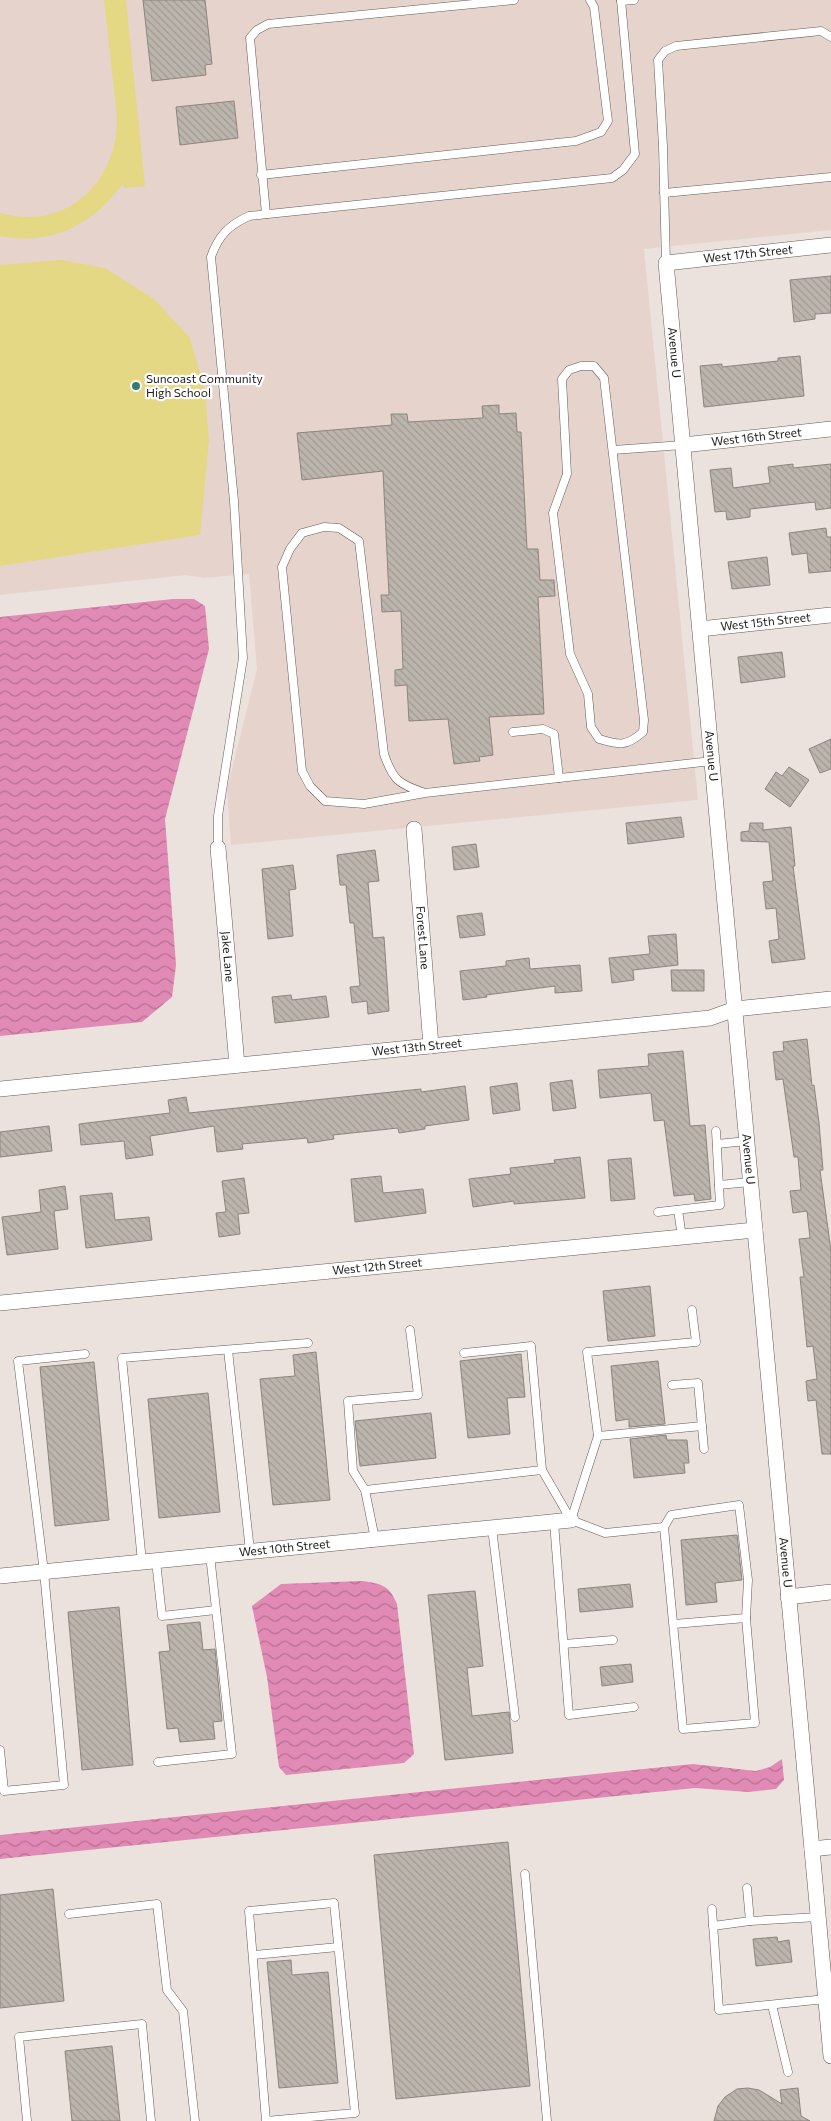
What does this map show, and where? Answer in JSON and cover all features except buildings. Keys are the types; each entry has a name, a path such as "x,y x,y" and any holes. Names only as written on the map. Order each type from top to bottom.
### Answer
{"street":[{"name":"West 17th Street","path":"666,262 831,245"},
{"name":"Avenue U","path":"666,262 831,2055"},
{"name":"West 16th Street","path":"683,445 831,429"},
{"name":"West 15th Street","path":"700,629 831,615"},
{"name":"Forest Lane","path":"414,829 431,1046"},
{"name":"Jake Lane","path":"218,848 237,1065"},
{"name":"West 13th Street","path":"0,1089 710,1018 734,1009 831,999"},
{"name":"West 12th Street","path":"0,1303 755,1230"},
{"name":"West 10th Street","path":"0,1576 571,1520"},
{"path":"788,1597 831,1592"},
{"path":"812,1849 831,1847"}],"lane":[{"path":"266,214 250,38 256,30 268,24 514,0"},
{"path":"261,175 576,141 602,132 608,121 594,7 590,0"},
{"path":"218,848 218,816 243,658 234,501 211,257 216,243 223,232 234,223 249,216 612,178 623,170 636,154 621,1 634,0"},
{"path":"666,262 663,146 658,60 665,51 676,46 821,31 831,37"},
{"path":"664,193 831,177"},
{"path":"581,366 594,366 604,378 613,450 644,720 643,732 631,742 617,744 599,739 591,727 588,694 570,654 552,513 567,474 562,380 569,370 581,366"},
{"path":"613,450 683,445"},
{"path":"425,793 405,787 390,773 384,754 359,541 339,528 324,527 302,533 290,550 282,567 302,771 310,786 325,802 364,804 425,793 712,761"},
{"path":"513,732 543,729 554,734 559,778"},
{"path":"658,1212 720,1205 716,1130"},
{"path":"717,1144 747,1141"},
{"path":"720,1185 750,1182"},
{"path":"678,1210 682,1237"},
{"path":"571,1520 598,1436 588,1352 696,1342 692,1310"},
{"path":"374,1539 365,1490 353,1471 348,1401 418,1395 410,1330"},
{"path":"216,1610 162,1616 149,1561 122,1358 308,1343"},
{"path":"464,1353 531,1346 542,1470 571,1520 605,1533 664,1527"},
{"path":"228,1350 250,1551"},
{"path":"0,1750 2,1791 64,1785 44,1572 18,1361 85,1354"},
{"path":"672,1385 698,1383 704,1449"},
{"path":"598,1436 702,1426"},
{"path":"365,1490 542,1470"},
{"path":"739,1505 748,1580 746,1618 755,1723 683,1729 664,1527 671,1515 739,1505"},
{"path":"554,1522 570,1715 634,1707"},
{"path":"492,1528 515,1717"},
{"path":"158,1762 232,1754 210,1555"},
{"path":"674,1624 746,1618"},
{"path":"564,1644 613,1640"},
{"path":"525,1874 547,2121"},
{"path":"747,1888 750,1921"},
{"path":"334,1903 355,2113 266,2121 252,1955 249,1911 334,1903"},
{"path":"69,1914 157,1904 167,1990 183,2011 195,2121"},
{"path":"712,1909 719,2010 826,2000"},
{"path":"713,1926 750,1921 818,1917"},
{"path":"252,1955 338,1947"},
{"path":"772,2005 788,2072"},
{"path":"27,2121 19,2038 142,2024 151,2121"}],"shaded area":[{"path":"0,0 831,0 831,230 644,249 698,800 231,845 227,789 257,669 249,574 204,578 186,575 0,595"},
{"path":"104,0 126,0 145,186 124,188 123,183 111,198 85,221 54,235 37,238 0,236 0,213 24,217 46,215 66,208 84,196 98,181 108,162 115,141 117,117"},
{"path":"61,260 105,268 154,299 190,338 205,390 209,440 200,535 0,566 0,265"}],"water":[{"path":"173,599 194,599 205,606 209,649 165,819 176,965 172,997 142,1022 0,1036 0,617"},
{"path":"362,1581 375,1583 388,1589 397,1604 414,1754 404,1763 286,1775 279,1767 267,1677 252,1606 281,1584"},
{"path":"782,1759 784,1780 776,1789 749,1792 695,1788 0,1859 0,1835 693,1764 756,1771 770,1767"}],"place":[{"name":"Suncoast Community High School","path":"136,386"}]}
